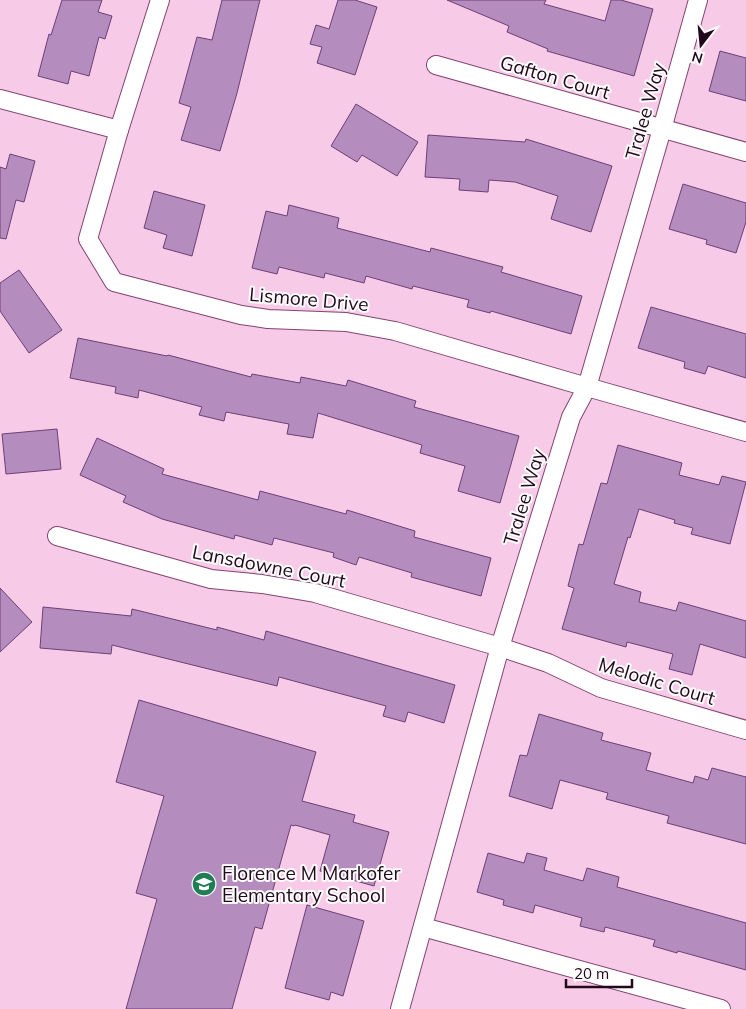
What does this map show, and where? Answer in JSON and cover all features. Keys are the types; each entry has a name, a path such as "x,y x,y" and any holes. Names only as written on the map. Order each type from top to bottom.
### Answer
{"street":[{"name":"Lismore Drive","path":"160,0 119,130 88,239 114,282 241,315 268,320 346,322 395,330 587,388 746,432"},
{"name":"Tralee Way","path":"400,1009 500,647 571,417 587,388 698,0"},
{"name":"Gafton Court","path":"436,65 746,152"},
{"path":"0,99 119,130"},
{"name":"Lansdowne Court","path":"57,536 211,579 271,585 315,594 500,647"},
{"name":"Melodic Court","path":"500,647 548,663 601,688 746,730"},
{"path":"423,927 721,1009"}],"building":[{"path":"62,0 102,0 98,12 112,16 105,39 99,37 89,76 71,71 68,84 38,76 49,34 51,35"},
{"path":"222,0 260,0 237,93 220,151 181,140 191,107 179,103 197,37 212,40"},
{"path":"338,0 355,0 377,7 355,75 317,63 322,47 310,44 316,25 329,29"},
{"path":"447,0 546,0 544,4 605,21 611,0 621,0 653,9 634,76 547,51 548,49 507,32 509,26"},
{"path":"720,51 746,58 746,101 709,91"},
{"path":"356,104 418,142 397,176 362,155 357,162 331,146"},
{"path":"428,135 525,142 526,139 612,166 591,232 551,219 558,196 515,182 489,180 488,192 459,190 460,179 425,177"},
{"path":"10,154 35,161 24,202 16,200 6,239 0,238 0,167 6,169"},
{"path":"683,184 746,203 746,222 736,253 706,244 707,240 669,229"},
{"path":"154,191 205,205 192,256 163,248 167,235 144,228"},
{"path":"289,205 339,218 337,228 430,252 431,248 503,267 501,272 582,296 571,334 491,311 490,313 467,307 469,300 413,286 412,289 366,276 364,283 325,273 324,278 279,267 277,274 252,268 266,211 287,216"},
{"path":"19,270 62,330 29,353 0,311 0,283"},
{"path":"651,307 746,334 746,378 708,366 705,374 684,368 685,362 638,348"},
{"path":"78,338 168,355 251,377 252,374 300,383 301,377 346,386 348,380 416,401 414,407 519,436 500,503 458,491 465,466 420,453 422,445 318,413 313,438 287,434 289,424 226,412 224,421 199,415 202,407 139,390 138,398 115,393 116,387 70,378"},
{"path":"57,429 61,469 6,474 2,434"},
{"path":"97,438 164,469 162,474 258,500 260,491 346,514 347,510 415,531 414,537 491,558 481,596 411,577 412,573 359,557 356,565 333,557 334,553 274,538 272,545 235,535 234,539 162,519 123,502 126,496 80,475"},
{"path":"618,445 682,463 679,475 719,485 722,476 746,482 730,544 691,534 693,528 674,523 675,520 639,509 630,538 628,537 614,584 641,592 639,602 676,611 679,602 746,621 746,658 700,644 692,675 669,669 673,654 627,642 626,647 562,629 574,588 568,586 579,544 583,545 601,483 607,484"},
{"path":"0,588 32,622 0,652"},
{"path":"43,607 131,616 132,609 217,630 217,627 264,640 266,631 455,685 444,723 408,712 405,722 383,716 386,706 279,677 277,686 112,645 111,654 40,648"},
{"path":"139,700 316,752 302,801 355,815 353,822 389,832 374,886 320,871 330,835 291,825 262,929 255,927 232,1009 126,1009 157,899 136,893 164,796 116,782"},
{"path":"539,714 603,733 601,740 651,753 646,770 693,783 695,776 708,780 712,768 746,777 746,844 667,823 669,816 606,799 608,793 560,780 552,809 509,796 520,755 527,756"},
{"path":"488,853 524,863 527,853 547,858 544,870 583,881 587,868 619,877 617,887 746,923 746,970 653,946 655,940 605,927 604,932 580,926 582,918 535,905 533,913 503,905 504,900 477,892"},
{"path":"307,905 364,921 343,996 331,992 329,1000 285,988"}],"place":[{"name":"Florence M Markofer Elementary School","path":"204,884"}]}
